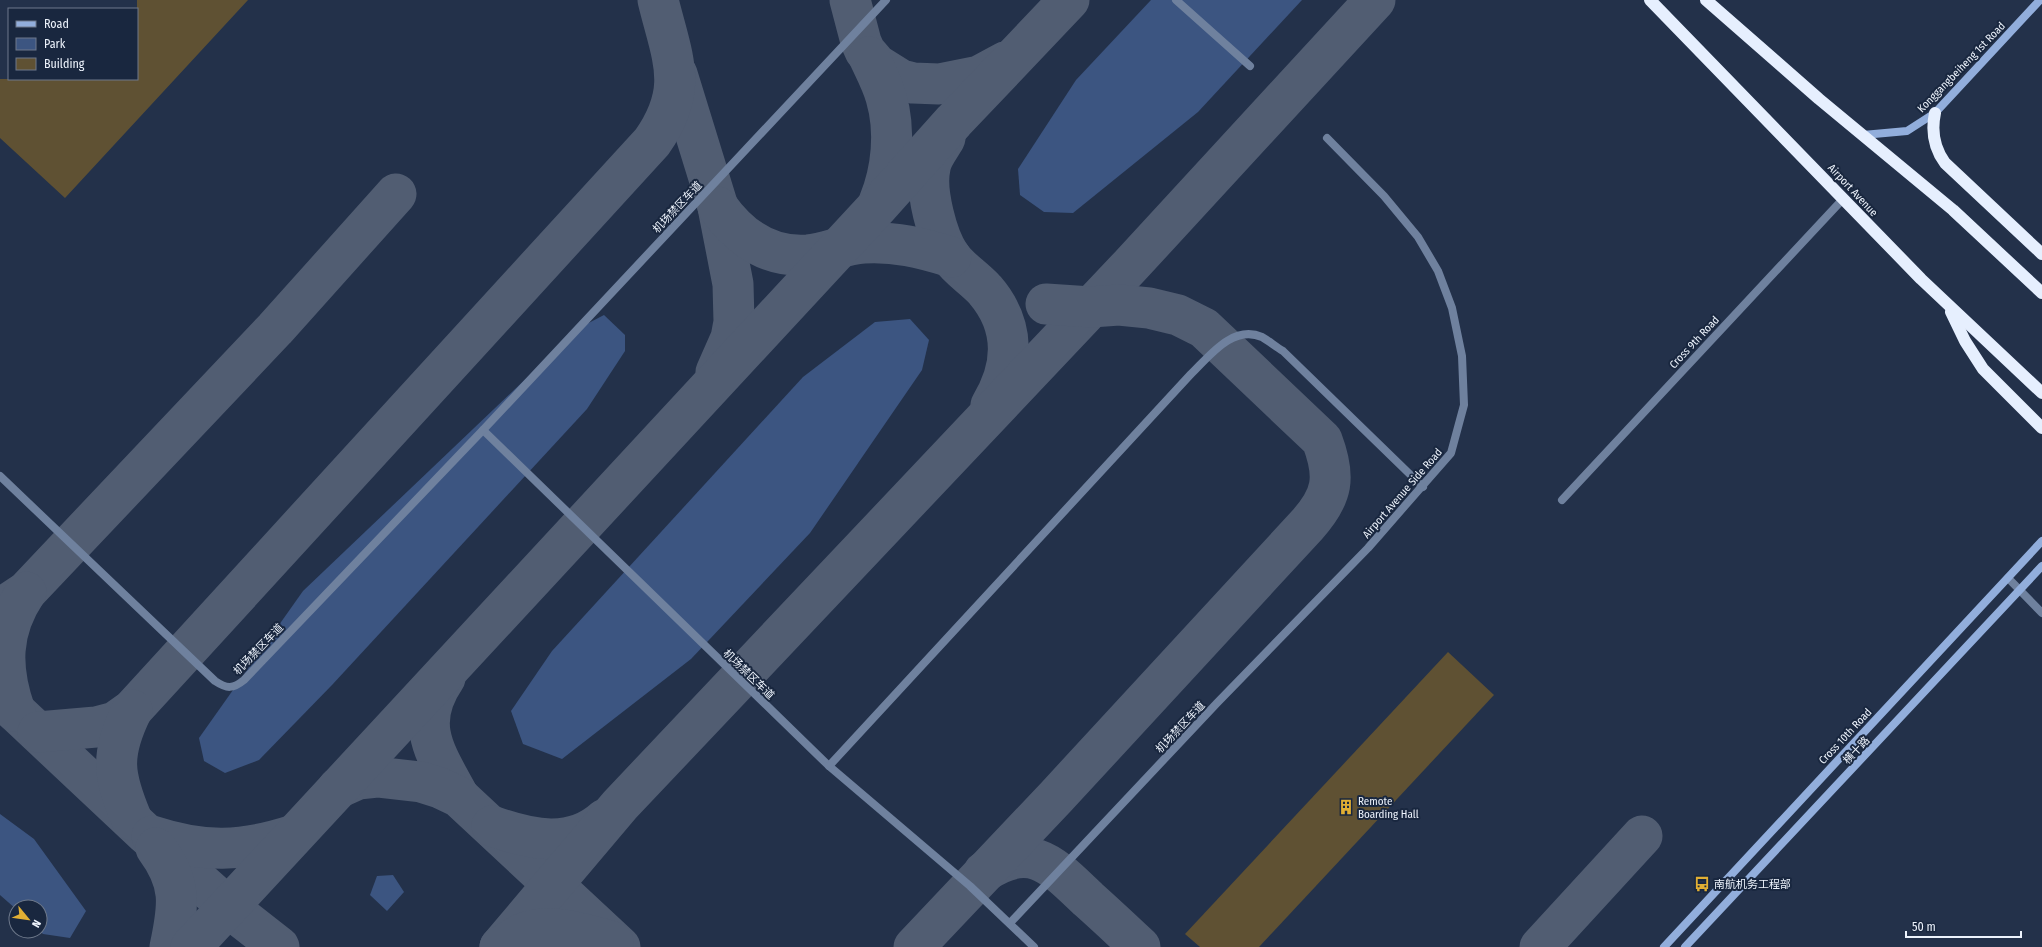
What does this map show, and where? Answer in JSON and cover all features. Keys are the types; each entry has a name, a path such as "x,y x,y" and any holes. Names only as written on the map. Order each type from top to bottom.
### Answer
{"highway":[{"name":"Airport Avenue","path":"1650,0 1947,304 2042,393"},
{"path":"1706,0 1953,210 2042,294"},
{"path":"1935,113 1932,125 1935,140 1938,152 1945,163 2042,254"},
{"path":"1947,304 1965,341 1983,369 2042,428"}],"street":[{"name":"Konggangbeiheng 1st Road","path":"1863,135 1907,131 1935,113 2040,0"},
{"name":"Cross 10th Road","path":"1664,947 2042,541"},
{"name":"横十路","path":"1685,947 2042,566"}],"lane":[{"name":"机场禁区车道","path":"0,476 215,681 225,687 235,687 244,680 483,430 886,0"},
{"path":"1176,0 1250,66"},
{"name":"Airport Avenue Side Road","path":"1327,138 1384,196 1418,237 1438,271 1452,308 1462,356 1464,404 1451,453 1423,487"},
{"name":"Cross 9th Road","path":"1562,500 1843,199"},
{"path":"829,766 1190,375 1224,342 1244,335 1261,337 1283,351 1423,487"},
{"name":"机场禁区车道","path":"483,430 829,766 970,886 1034,947"},
{"name":"机场禁区车道","path":"1010,923 1217,703 1368,548 1423,487"},
{"path":"2008,578 2042,613"}],"green space":[{"path":"1151,0 1302,0 1198,112 1073,213 1044,212 1020,195 1018,169 1076,80"},
{"path":"604,315 625,335 625,351 587,409 332,685 259,760 225,773 204,761 199,738 303,591 579,328"},
{"path":"910,319 929,340 922,370 810,533 691,659 562,759 523,744 511,711 552,651 803,377 875,322"},
{"path":"0,814 34,839 86,911 70,938 48,935 48,899 8,899 8,902 0,895"},
{"path":"393,875 404,892 387,911 370,895 377,876"}],"building":[{"path":"137,0 248,0 65,198 0,138 0,79 138,80"},
{"name":"Remote Boarding Hall","path":"1448,652 1494,695 1259,947 1200,947 1185,934"}],"taxiway":[{"path":"38,732 96,727 115,722 132,710 652,142 664,123 671,105 674,89 672,56 658,0"},
{"path":"850,0 861,42 865,51 877,65 901,80 913,83 939,84 979,76 1005,62"},
{"path":"191,947 878,206 954,121 1069,0"},
{"path":"500,947 620,805 1130,266 1375,0"},
{"path":"869,57 884,92 889,110 892,137 890,164 879,202"},
{"path":"677,74 718,207 733,284 734,322 731,338 716,372"},
{"path":"945,138 932,160 930,168 929,189 933,214 945,248 950,256 985,290 995,304 1007,332 1008,347 1004,376 999,391 991,405"},
{"path":"0,609 26,592 275,329 396,194"},
{"path":"718,207 746,237 757,244 781,253 808,255 857,244 886,243 908,246 951,257"},
{"path":"914,947 1056,797 1307,525 1322,505 1330,486 1329,465 1322,440 1204,328 1178,315 1149,308 1119,305 1091,307 1046,304"},
{"path":"15,711 7,680 5,650 11,621 26,592"},
{"path":"445,678 435,695 430,710 429,725 431,739 436,753 459,797"},
{"path":"0,697 146,834 228,907 279,947"},
{"path":"132,710 120,740 117,753 117,765 121,790 132,820"},
{"path":"338,788 358,779 377,777 421,782 440,788 459,797 620,947"},
{"path":"492,826 521,835 551,839 579,835 605,819"},
{"path":"152,836 171,842 206,848 223,848 257,845 294,835"},
{"path":"1540,947 1642,836"},
{"path":"156,848 170,872 176,895 175,919 170,947"},
{"path":"984,872 1001,863 1016,858 1029,858 1041,861 1064,876 1140,947"},
{"path":"500,947 523,933 548,929 571,931 613,942"}],"place":[{"name":"Remote Boarding Hall","path":"1346,807"},
{"name":"南航机务工程部","path":"1702,884"}]}
